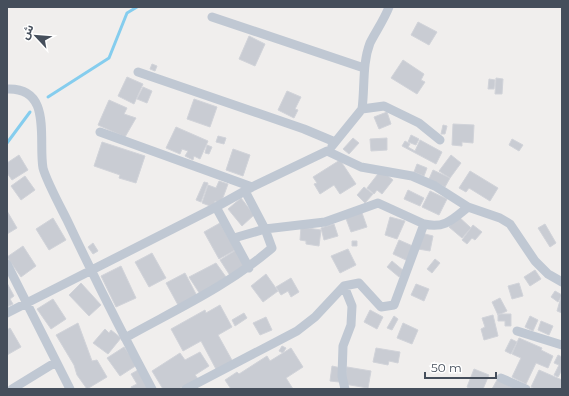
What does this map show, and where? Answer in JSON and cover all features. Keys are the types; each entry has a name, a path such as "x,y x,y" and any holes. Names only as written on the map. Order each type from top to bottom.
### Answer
{"street":[{"path":"7,313 216,207 248,189 327,152 362,109 364,68 370,43 385,18 389,7"},
{"path":"212,17 364,68"},
{"path":"138,72 335,142"},
{"path":"7,89 16,89 30,95 38,106 42,126 43,169 91,270 152,389"},
{"path":"362,109 384,106 419,123 440,140"},
{"path":"100,132 248,189 272,243 272,248 250,268 125,338"},
{"path":"327,152 361,167 412,176 435,186 468,207 500,218 510,224 535,261 548,274 560,278"},
{"path":"234,238 265,229 325,222 378,203 424,224 432,226 444,225 468,207"},
{"path":"216,207 250,268"},
{"path":"186,389 297,331 315,317 344,286 359,283 381,307 394,305 424,224"},
{"path":"7,264 70,389"},
{"path":"344,286 352,306 352,325 343,346 342,376 344,389"},
{"path":"517,331 562,345"},
{"path":"12,389 56,362"},
{"path":"501,378 526,389"}],"building":[{"path":"418,22 437,32 429,45 411,35"},
{"path":"249,36 265,44 255,66 239,59"},
{"path":"403,60 424,74 421,80 425,82 417,94 391,78"},
{"path":"152,64 157,66 155,71 150,69"},
{"path":"127,77 143,84 134,104 118,96"},
{"path":"496,78 503,79 502,94 495,94"},
{"path":"489,79 495,80 494,89 488,89"},
{"path":"143,87 152,91 147,103 137,99"},
{"path":"287,91 301,97 295,109 298,110 294,118 278,110"},
{"path":"194,99 217,107 210,127 187,119"},
{"path":"109,100 127,108 124,114 136,118 125,137 98,125"},
{"path":"387,112 391,124 379,129 374,117"},
{"path":"453,124 474,125 473,143 462,142 462,146 452,145"},
{"path":"443,125 447,126 445,134 441,134"},
{"path":"176,127 208,141 200,159 194,156 193,160 185,156 188,151 182,149 180,154 166,148"},
{"path":"411,135 419,139 416,145 408,142"},
{"path":"218,136 226,138 224,144 216,142"},
{"path":"353,138 359,143 349,154 343,149"},
{"path":"387,138 387,150 371,151 370,139"},
{"path":"512,139 523,145 519,151 509,145"},
{"path":"420,140 442,152 436,164 402,146 405,141 410,144 408,147 415,151"},
{"path":"102,142 145,156 136,183 119,178 120,175 94,166"},
{"path":"207,145 212,147 209,154 205,153"},
{"path":"233,149 250,155 243,176 226,170"},
{"path":"19,155 28,170 12,180 7,173 7,163"},
{"path":"451,155 461,163 450,178 439,171"},
{"path":"340,160 356,184 340,194 334,185 320,194 314,184 317,183 313,177"},
{"path":"417,164 427,168 424,176 414,172"},
{"path":"381,170 393,180 382,194 377,190 374,194 367,188"},
{"path":"433,170 450,178 445,187 429,179"},
{"path":"470,171 498,188 490,201 469,188 466,192 459,188"},
{"path":"25,176 35,190 21,200 11,186"},
{"path":"219,181 228,184 221,203 215,201 213,207 202,203 208,185 216,188"},
{"path":"204,182 208,183 201,202 196,200"},
{"path":"364,187 373,194 365,203 357,195"},
{"path":"408,190 424,198 420,206 404,199"},
{"path":"430,191 447,199 439,215 422,207"},
{"path":"241,198 254,215 242,226 228,209"},
{"path":"361,210 367,227 351,232 345,216"},
{"path":"7,211 17,228 7,234"},
{"path":"458,216 471,228 462,238 449,227"},
{"path":"390,217 405,221 397,239 385,235"},
{"path":"53,218 66,240 49,250 36,229"},
{"path":"220,223 235,250 219,259 204,232"},
{"path":"334,224 338,236 324,240 321,228"},
{"path":"545,224 556,243 550,247 538,228"},
{"path":"473,225 482,232 475,240 472,238 467,244 462,240"},
{"path":"301,227 321,230 319,246 306,244 306,241 300,240"},
{"path":"421,233 433,236 430,251 418,249"},
{"path":"399,240 415,247 408,261 393,254"},
{"path":"352,241 357,241 357,246 352,246"},
{"path":"93,243 98,251 93,254 88,247"},
{"path":"23,246 36,266 21,277 7,257"},
{"path":"348,249 356,265 340,273 331,256"},
{"path":"236,250 247,268 231,277 220,260"},
{"path":"152,253 166,278 149,287 135,262"},
{"path":"435,259 440,263 432,273 427,269"},
{"path":"392,261 404,271 399,277 387,267"},
{"path":"216,263 226,277 200,294 189,277"},
{"path":"121,266 136,298 116,307 101,276"},
{"path":"535,270 541,279 530,286 524,277"},
{"path":"185,273 197,296 178,305 166,283"},
{"path":"266,274 278,291 263,302 251,286"},
{"path":"291,278 299,292 291,297 288,291 281,295 276,287"},
{"path":"7,283 14,296 10,299 13,304 7,307"},
{"path":"81,283 101,305 89,316 69,295"},
{"path":"519,283 523,296 512,299 508,286"},
{"path":"416,284 429,289 424,301 411,295"},
{"path":"555,291 562,295 558,302 551,297"},
{"path":"562,297 562,313 557,311"},
{"path":"500,298 507,311 498,315 492,302"},
{"path":"53,299 66,319 51,329 37,309"},
{"path":"220,305 232,327 218,335 233,362 217,371 201,341 183,351 171,329 205,310 206,313"},
{"path":"370,310 383,317 377,329 364,322"},
{"path":"244,313 247,318 235,326 232,320"},
{"path":"498,314 511,314 511,326 505,326 505,321 498,321"},
{"path":"493,315 498,336 484,340 481,329 485,327 482,318"},
{"path":"394,316 398,319 392,330 387,328"},
{"path":"530,316 538,320 533,331 525,327"},
{"path":"266,317 272,330 260,335 253,323"},
{"path":"541,321 553,326 549,335 538,330"},
{"path":"78,323 92,361 97,360 107,377 87,389 77,375 74,365 56,335"},
{"path":"403,323 418,330 412,344 397,338"},
{"path":"10,328 21,347 7,355 7,330"},
{"path":"105,329 109,333 111,330 121,338 108,354 93,343"},
{"path":"519,338 542,348 541,350 553,356 548,368 536,363 526,384 512,377 521,358 512,354"},
{"path":"511,339 517,342 511,354 505,351"},
{"path":"282,346 286,348 283,353 279,351"},
{"path":"124,347 137,365 120,376 107,358"},
{"path":"291,348 303,367 286,378 293,389 231,389 225,380 237,372 239,374 267,356 270,361"},
{"path":"376,348 400,352 398,363 389,361 388,365 373,362"},
{"path":"200,352 209,366 195,375 199,380 178,389 163,389 152,371 180,353 185,360"},
{"path":"558,355 562,357 562,370 558,377 554,375 559,365 554,363"},
{"path":"332,366 341,368 339,382 330,381"},
{"path":"347,367 371,371 368,388 344,384"},
{"path":"474,369 489,375 483,389 472,389 467,387"},
{"path":"138,370 150,389 132,389 131,387 137,384 131,374"},
{"path":"539,370 562,380 562,389 535,389 531,387"},
{"path":"497,380 516,389 492,389"}],"waterway":[{"path":"48,97 109,58 127,13 137,7"},
{"path":"7,143 30,112"}]}
